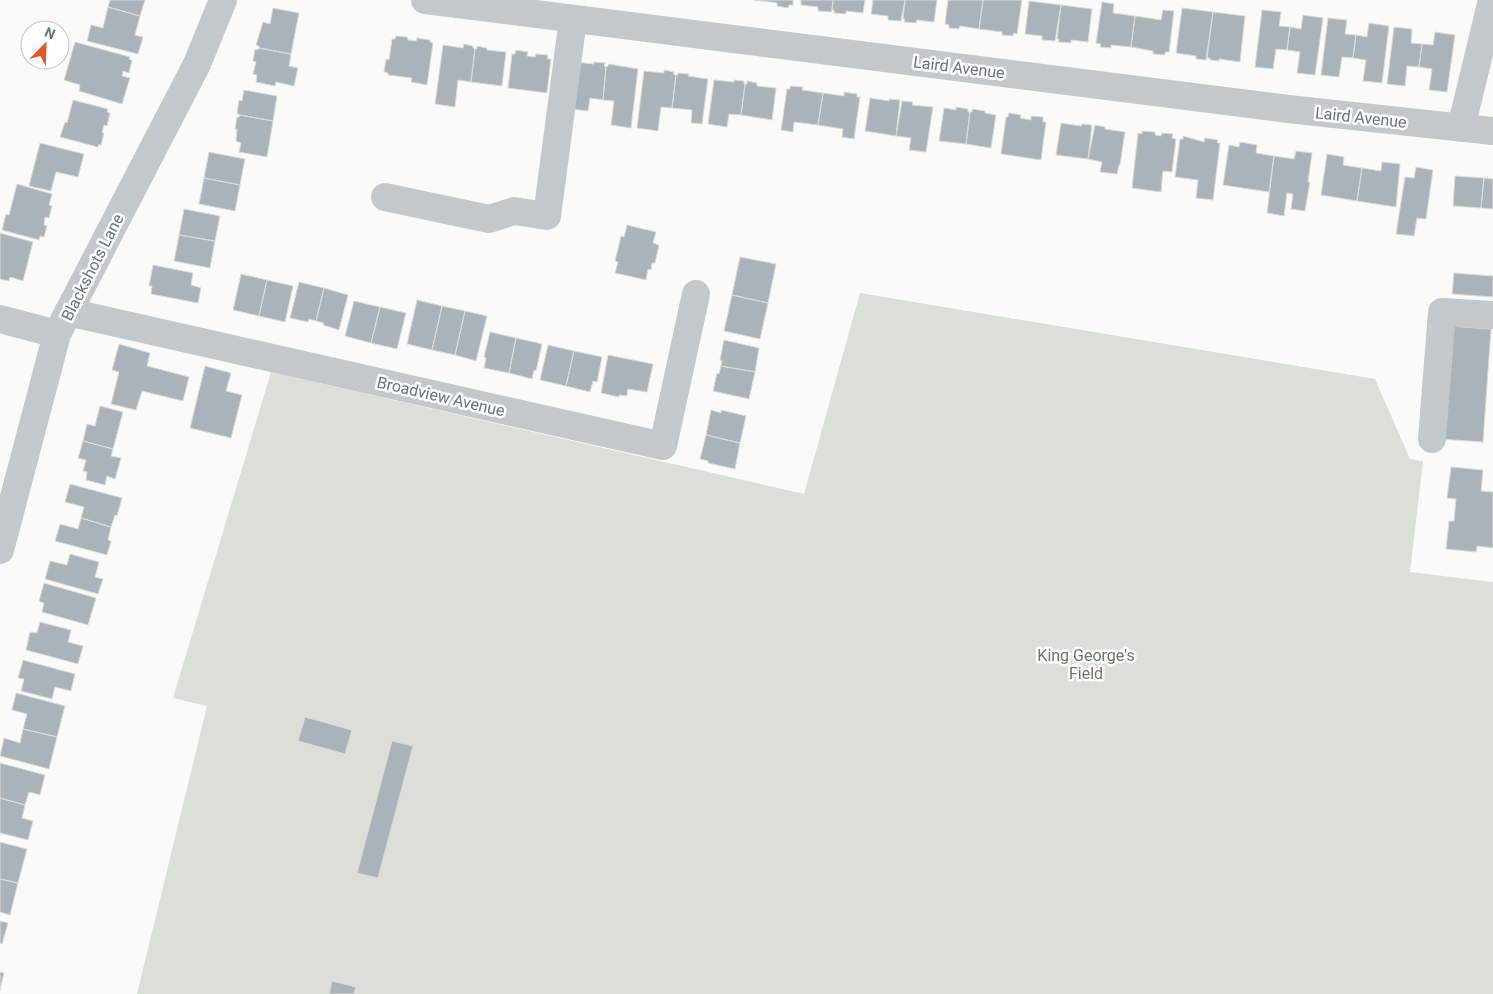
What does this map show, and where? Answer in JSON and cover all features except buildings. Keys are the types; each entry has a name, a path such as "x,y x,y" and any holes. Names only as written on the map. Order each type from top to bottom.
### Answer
{"street":[{"name":"Blackshots Lane","path":"0,550 63,323 197,64 223,0"},
{"name":"Laird Avenue","path":"425,0 1288,109 1493,130"},
{"path":"1461,128 1492,0"},
{"path":"386,197 489,219 514,211 546,216 573,19"},
{"name":"Broadview Avenue","path":"63,323 664,446 696,294"},
{"path":"1432,438 1442,312 1493,316"},
{"path":"0,319 63,323"}],"green space":[{"name":"King George's Field","path":"860,293 1375,379 1410,459 1423,461 1410,572 1493,582 1493,994 137,994 207,706 173,698 271,372 804,494"}]}
